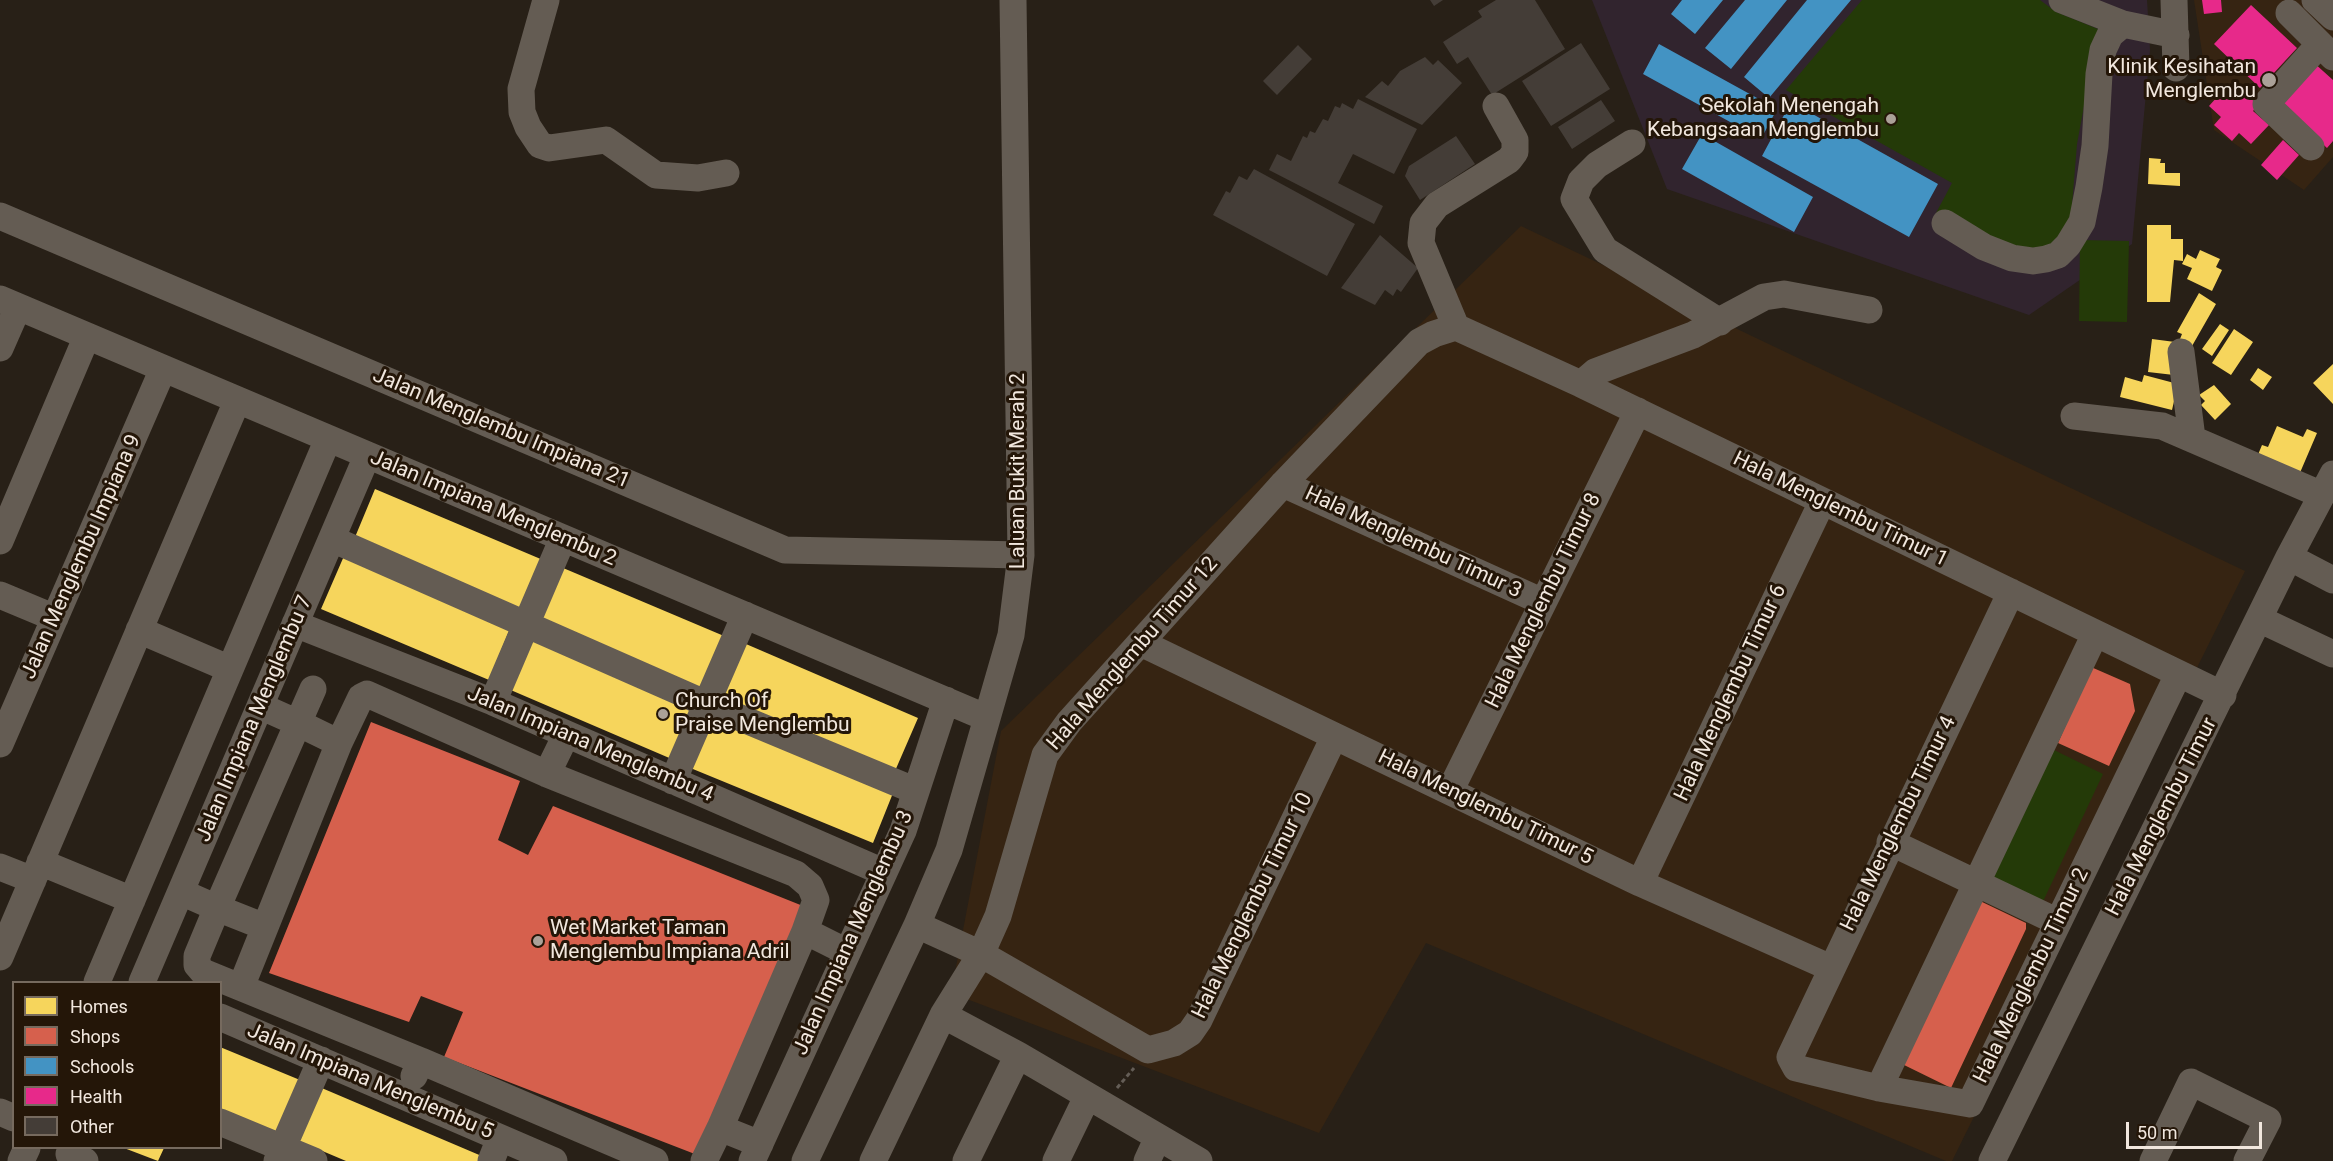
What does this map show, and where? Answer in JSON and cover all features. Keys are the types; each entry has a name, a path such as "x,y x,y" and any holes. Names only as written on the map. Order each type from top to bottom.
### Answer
{"street":[{"path":"546,0 521,89 522,112 528,127 540,145 549,148 606,140 656,175 698,178 726,173"},
{"name":"Laluan Bukit Merah 2","path":"805,1161 917,925 949,850 1011,635 1022,555 1014,0"},
{"path":"2062,0 2122,24 2176,35"},
{"path":"2174,0 2176,68"},
{"path":"2315,0 2333,17"},
{"path":"2286,4 2326,51 2258,96 2311,147"},
{"path":"1945,224 1984,247 2012,258 2033,261 2058,255 2068,244 2082,222 2089,187 2095,146 2098,74 2103,50 2110,35 2122,24"},
{"path":"1456,327 1421,243 1423,223 1437,205 1509,160 1515,152 1515,140 1496,106"},
{"path":"1632,143 1597,165 1581,181 1574,199 1605,250 1720,322"},
{"name":"Jalan Menglembu Impiana 21","path":"0,216 785,550 1022,555"},
{"path":"1581,384 1595,372 1720,322 1764,297 1784,294 1869,310"},
{"path":"0,348 9,303"},
{"name":"Jalan Impiana Menglembu 2","path":"9,303 987,718"},
{"name":"Hala Menglembu Timur 1","path":"1456,327 1638,411 2223,695"},
{"name":"Hala Menglembu Timur 12","path":"873,1161 943,1015 981,954 998,916 1045,754 1069,723 1283,484 1419,342 1456,327"},
{"path":"0,541 87,336"},
{"path":"2181,352 2192,438"},
{"name":"Jalan Menglembu Impiana 9","path":"0,744 164,369"},
{"path":"0,957 237,401"},
{"name":"Hala Menglembu Timur 8","path":"1450,791 1638,411"},
{"path":"2074,416 2162,426 2327,484"},
{"path":"97,981 328,439"},
{"name":"Jalan Impiana Menglembu 7","path":"142,981 367,456"},
{"name":"Hala Menglembu Timur 3","path":"1283,484 1543,602"},
{"name":"Hala Menglembu Timur","path":"1992,1161 2327,484"},
{"name":"Hala Menglembu Timur 6","path":"1640,883 1822,502"},
{"path":"493,702 563,538"},
{"path":"332,539 707,704 916,790"},
{"path":"2289,557 2333,580"},
{"name":"Hala Menglembu Timur 4","path":"1790,1057 1890,842 2011,592"},
{"path":"0,595 55,618"},
{"path":"673,781 745,615"},
{"path":"2259,619 2333,654"},
{"name":"Jalan Impiana Menglembu 4","path":"295,624 493,702 884,872"},
{"path":"140,630 230,669"},
{"path":"1879,1088 2095,634"},
{"name":"Hala Menglembu Timur 5","path":"1141,643 1640,883 1831,968"},
{"name":"Hala Menglembu Timur 2","path":"1790,1057 1796,1068 1879,1088 1970,1104 2178,675"},
{"path":"313,689 217,908 197,956 197,965 203,972 422,1060 655,1161"},
{"path":"241,987 339,743 361,697 367,694 547,774 796,874 810,886 816,900 805,931 704,1161"},
{"name":"Jalan Impiana Menglembu 3","path":"756,1153 903,831 946,700"},
{"path":"260,706 339,743"},
{"path":"547,774 566,735"},
{"name":"Hala Menglembu Timur 10","path":"1148,1050 1174,1043 1190,1033 1199,1020 1334,736"},
{"path":"1890,842 2058,922"},
{"path":"0,867 37,871 132,900"},
{"path":"181,892 265,927"},
{"path":"917,925 981,954 1148,1050"},
{"path":"805,931 847,952"},
{"path":"943,1015 1018,1055 1198,1161"},
{"name":"Jalan Impiana Menglembu 5","path":"222,1018 404,1096 495,1150 554,1161"},
{"path":"966,1161 1018,1055"},
{"path":"280,1154 321,1060"},
{"path":"404,1096 422,1060"},
{"path":"2153,1161 2191,1082 2268,1120 2247,1161"},
{"path":"1056,1161 1095,1101"},
{"path":"1970,1104 1986,1107 2013,1120"},
{"path":"222,1123 280,1154 314,1161"},
{"path":"720,1128 756,1153"},
{"path":"1147,1161 1158,1137"}],"path":[{"path":"1095,1101 1148,1050"}],"shaded area":[{"name":"Sekolah Menengah Kebangsaan Menglembu","path":"1592,0 2147,0 2150,50 2132,244 2029,315 1667,189"},
{"name":"Klinik Kesihatan Menglembu","path":"2194,0 2301,0 2333,30 2333,157 2304,190 2214,130"},
{"path":"1521,226 2245,571 1952,1161 1946,1161 1426,943 1319,1133 951,993 1001,731"}],"green space":[{"path":"1862,0 2040,0 2056,12 2098,29 2077,144 2071,217 2057,248 2009,252 1936,213 1952,183 1786,90"},
{"path":"2080,240 2129,241 2127,322 2079,321"},
{"path":"2050,748 2103,774 2039,910 1984,884"}],"building: Homes":[{"path":"2149,158 2161,159 2160,163 2165,163 2165,173 2180,173 2180,186 2148,184"},
{"path":"2147,225 2171,225 2171,239 2183,239 2183,261 2174,260 2170,302 2147,302"},
{"path":"2200,250 2220,259 2216,267 2222,270 2212,291 2187,279 2192,268 2182,264 2187,254 2196,259"},
{"path":"2199,293 2216,304 2192,346 2180,339 2182,334 2177,332"},
{"path":"2220,324 2229,330 2212,356 2202,349"},
{"path":"2234,329 2253,342 2231,375 2212,363"},
{"path":"2152,339 2175,342 2174,375 2148,372"},
{"path":"2333,364 2333,404 2313,383"},
{"path":"2258,368 2272,377 2263,390 2250,380"},
{"path":"2144,375 2178,384 2172,410 2120,397 2125,377 2142,382"},
{"path":"2214,385 2231,404 2215,420 2201,405 2205,401 2199,395"},
{"path":"2277,426 2303,437 2307,429 2317,433 2296,482 2255,462 2262,445 2268,447"},
{"path":"375,489 543,560 520,614 353,542"},
{"path":"344,556 511,626 489,680 321,609"},
{"path":"556,565 724,636 702,689 534,619"},
{"path":"528,635 696,706 674,760 506,688"},
{"path":"739,641 918,718 895,771 717,695"},
{"path":"710,713 895,788 873,843 688,767"},
{"path":"222,1048 300,1080 277,1135 222,1113"},
{"path":"317,1086 484,1157 482,1161 346,1161 294,1139"},
{"path":"127,1149 164,1149 158,1161"}],"building: Shops":[{"path":"2091,667 2130,684 2135,711 2109,766 2058,743"},
{"name":"Wet Market Taman Menglembu Impiana Adril","path":"371,722 520,781 498,840 528,855 553,806 808,908 700,1156 444,1057 463,1012 421,996 409,1022 269,973"},
{"path":"1978,900 2026,923 2026,929 1951,1088 1900,1063"}],"building: Schools":[{"path":"1682,0 1723,0 1695,34 1671,14"},
{"path":"1745,0 1787,0 1731,69 1705,48"},
{"path":"1807,0 1851,0 1769,98 1744,77"},
{"path":"1659,44 1777,109 1761,139 1643,74"},
{"path":"1791,102 1938,184 1909,237 1762,156"},
{"path":"1702,134 1813,197 1794,232 1682,169"}],"building: Health":[{"path":"2202,0 2221,0 2222,12 2204,14"},
{"path":"2251,5 2297,48 2260,88 2214,44"},
{"path":"2313,62 2333,80 2333,141 2327,148 2277,102"},
{"path":"2226,87 2240,99 2245,93 2258,105 2253,111 2269,125 2251,144 2239,133 2232,141 2214,125 2221,117 2209,106"},
{"path":"2283,140 2299,155 2277,180 2261,165"}],"building: Other":[{"path":"1430,0 1443,0 1434,6"},
{"path":"1496,0 1535,0 1565,49 1492,95 1468,57 1457,64 1443,42 1482,17 1478,11"},
{"path":"1581,43 1610,89 1551,126 1522,81"},
{"path":"1298,45 1312,59 1277,95 1263,81"},
{"path":"1425,57 1433,65 1438,60 1462,83 1422,125 1365,97 1382,81 1388,86 1400,71"},
{"path":"1358,99 1417,129 1394,174 1353,154 1338,183 1383,206 1374,224 1269,170 1277,154 1291,161 1303,136 1307,138 1310,131 1315,133 1323,119 1328,121 1335,106 1340,108 1342,103 1353,109"},
{"path":"1601,100 1615,121 1572,149 1558,127"},
{"path":"1456,136 1475,164 1420,200 1405,176 1409,166"},
{"path":"1254,169 1355,224 1327,276 1213,215 1226,191 1230,193 1239,176 1247,180"},
{"path":"1380,235 1418,268 1401,292 1397,289 1393,296 1385,290 1375,305 1341,288"}],"place":[{"name":"Klinik Kesihatan Menglembu","path":"2269,80"},
{"name":"Sekolah Menengah Kebangsaan Menglembu","path":"1891,119"},
{"name":"Church Of Praise Menglembu","path":"663,714"},
{"name":"Wet Market Taman Menglembu Impiana Adril","path":"538,941"}]}
